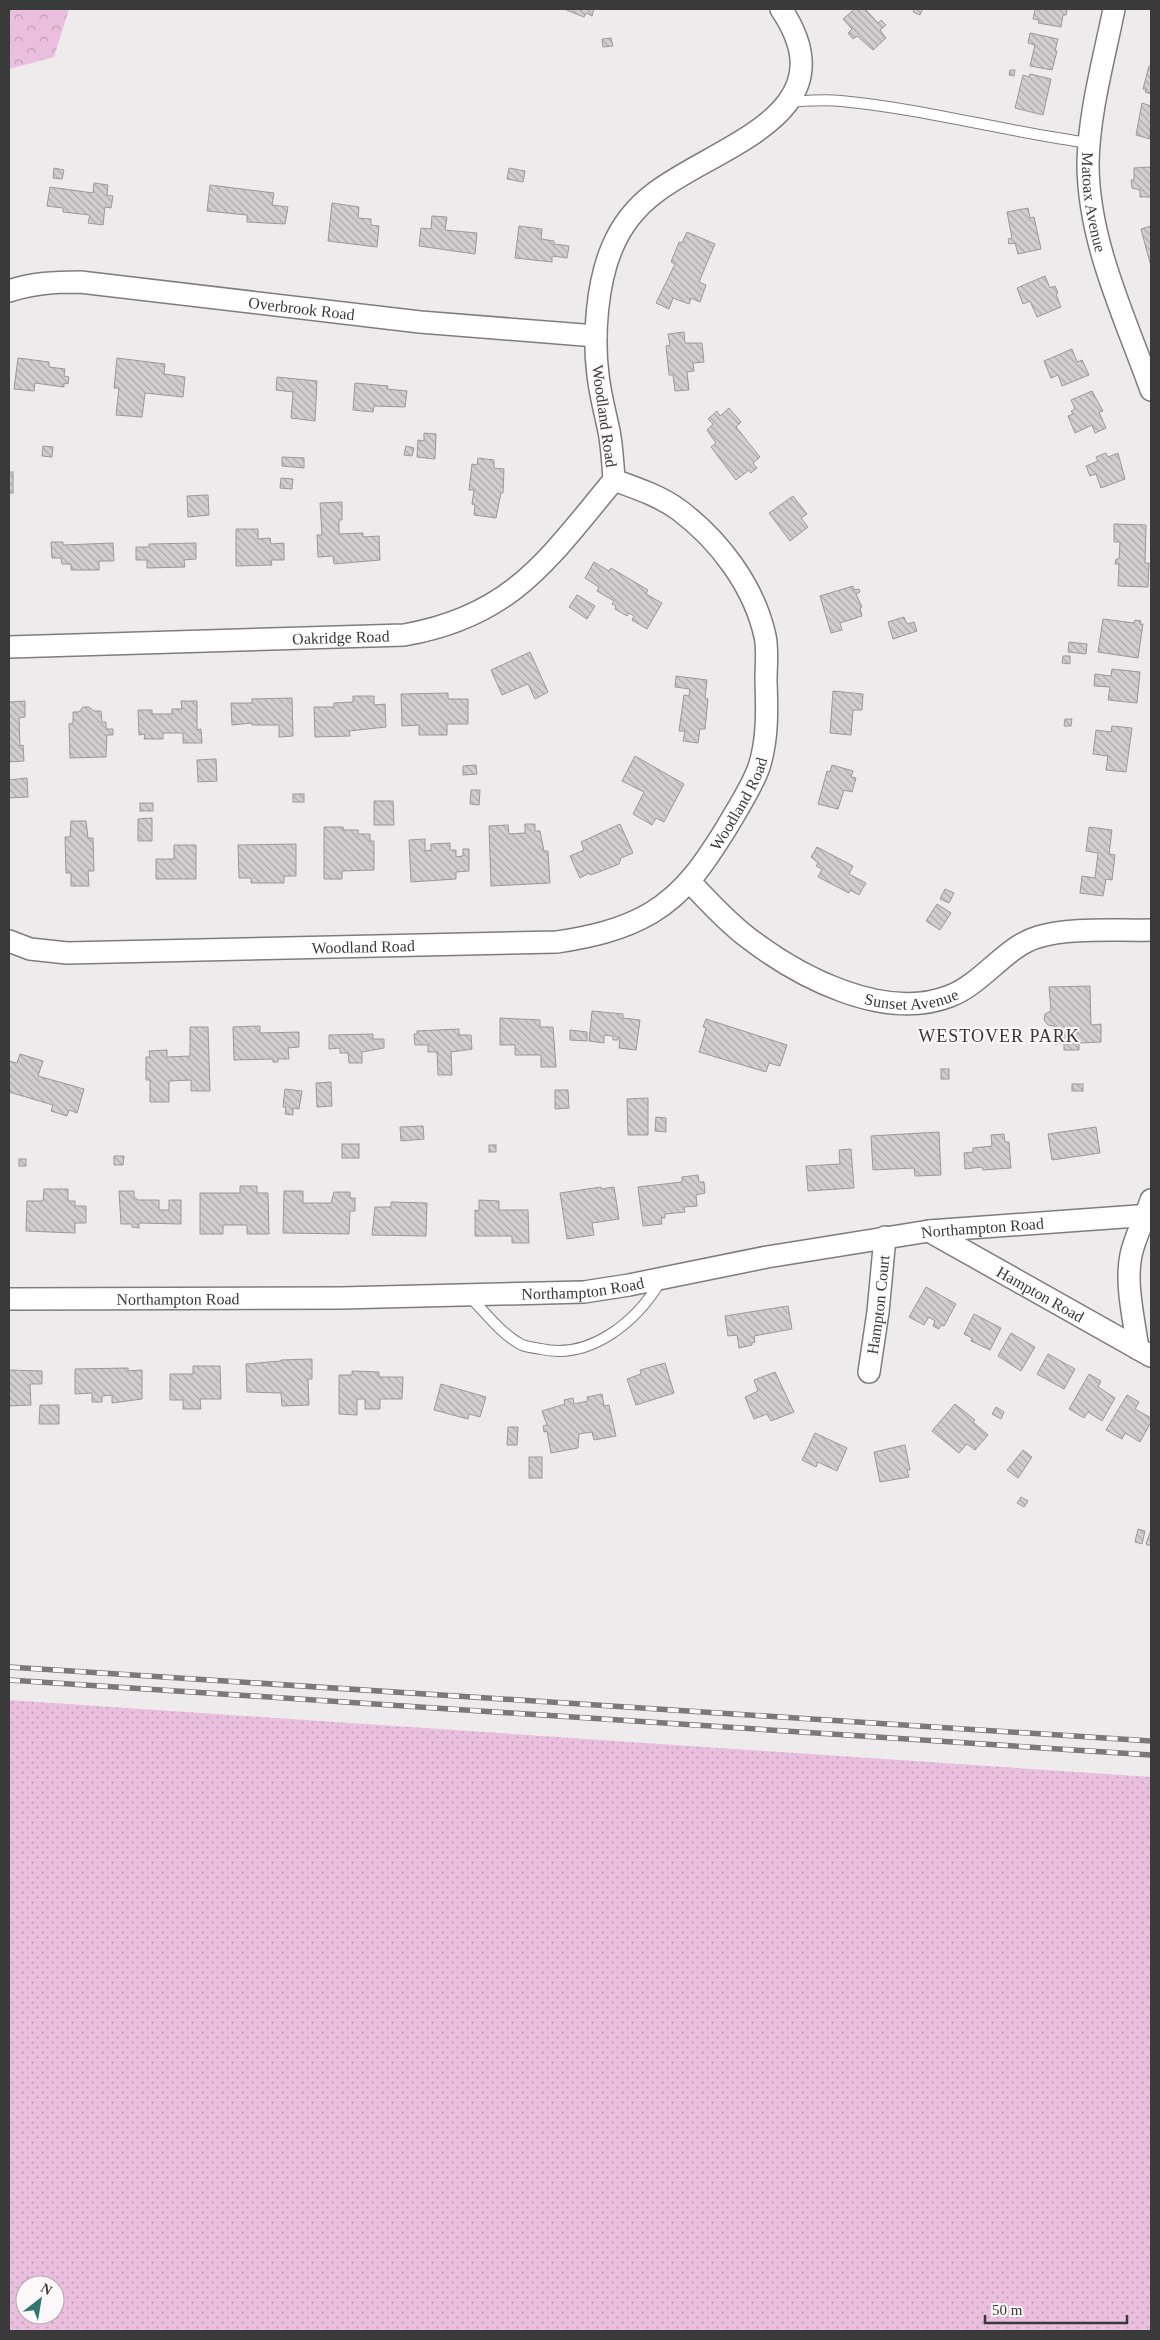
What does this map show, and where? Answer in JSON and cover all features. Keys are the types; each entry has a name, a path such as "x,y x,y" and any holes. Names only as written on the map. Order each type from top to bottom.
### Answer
{"street":[{"name":"Woodland Road","path":"11,941 30,949 67,953 557,942 593,936 625,926 650,913 690,882 703,865 733,816 758,767 767,714 765,637 754,604 741,580 723,553 701,530 678,510 653,495 614,480 609,432 598,374 596,336 605,273 612,249 620,231 638,208 656,191 729,149 775,118 788,102 799,77 801,58 798,40 791,24 781,9"},
{"name":"Matoax Avenue","path":"1114,9 1090,143 1090,197 1096,231 1112,284 1151,390"},
{"name":"Overbrook Road","path":"9,291 52,281 80,282 420,322 596,336"},
{"name":"Oakridge Road","path":"9,647 404,635 429,631 465,619 493,605 519,587 546,562 614,480"},
{"name":"Sunset Avenue","path":"690,882 714,909 767,952 810,976 856,996 881,1003 932,1002 952,996 985,975 1022,944 1037,937 1053,934 1151,930"},
{"name":"Northampton Road","path":"9,1299 341,1298 584,1292 661,1279 767,1257 885,1237 929,1231 1149,1211"},
{"path":"1144,1352 1130,1282 1130,1258 1135,1238 1149,1211"},
{"name":"Hampton Road","path":"929,1231 1144,1352"},
{"name":"Hampton Court","path":"869,1372 878,1312 885,1237"}],"lane":[{"path":"788,102 840,101 894,108 1034,136 1090,143"},
{"path":"468,1295 501,1330 523,1345 548,1351 570,1350 594,1344 613,1333 635,1314 661,1279"}],"green space":[{"path":"9,9 69,9 54,57 9,69"},
{"path":"9,1700 1151,1777 1151,2331 9,2331"}],"building":[{"path":"564,9 594,9 592,16 586,13 584,17"},
{"path":"855,9 865,9 878,23 881,20 886,25 880,30 886,38 873,50 857,36 853,39 848,33 852,29 843,19"},
{"path":"914,9 923,9 920,15 913,12"},
{"path":"1035,9 1064,9 1067,11 1066,15 1063,15 1061,27 1038,23 1039,20 1033,19"},
{"path":"1030,33 1058,39 1052,70 1030,66 1035,45 1028,43"},
{"path":"611,38 613,46 603,47 602,39"},
{"path":"1151,65 1151,94 1145,92 1146,89 1143,89 1149,66"},
{"path":"1010,70 1015,70 1014,76 1009,75"},
{"path":"1030,74 1051,79 1043,115 1015,108 1023,75 1029,77"},
{"path":"1142,103 1151,106 1150,139 1136,135"},
{"path":"1151,167 1151,197 1140,197 1140,190 1132,188 1131,180 1134,180 1134,168"},
{"path":"54,168 64,170 62,179 53,178"},
{"path":"509,168 525,171 523,182 507,179"},
{"path":"94,183 108,185 107,195 113,196 111,208 105,207 103,225 88,223 90,215 63,212 63,208 47,206 50,187 93,193"},
{"path":"210,185 274,193 272,205 288,207 285,224 247,222 247,215 207,211"},
{"path":"332,203 359,207 358,218 371,219 371,225 379,226 377,247 328,241"},
{"path":"1028,208 1030,218 1034,217 1041,249 1018,254 1015,243 1009,244 1008,239 1012,238 1007,212"},
{"path":"432,216 447,217 445,230 477,233 475,254 419,246 421,228 431,229"},
{"path":"519,226 542,229 541,239 554,241 554,244 569,246 567,258 552,256 552,262 515,258"},
{"path":"1151,226 1151,263 1150,263 1141,229"},
{"path":"687,232 715,244 699,282 706,285 700,302 691,298 689,304 673,298 669,309 656,303 675,264 671,262 679,242 682,243"},
{"path":"1045,276 1050,288 1055,286 1061,307 1037,317 1030,301 1023,304 1017,288"},
{"path":"684,332 685,343 702,343 704,362 693,363 694,371 687,372 689,390 675,391 673,375 669,375 666,346 670,345 668,334"},
{"path":"1072,349 1077,362 1082,360 1089,375 1062,386 1058,375 1051,378 1044,361"},
{"path":"18,358 49,362 49,367 65,369 64,376 69,377 68,384 64,383 64,387 35,383 34,391 14,389"},
{"path":"117,358 165,364 164,374 185,377 183,397 145,393 142,417 116,415 119,388 114,388"},
{"path":"277,377 317,381 315,421 291,418 293,392 276,390"},
{"path":"355,383 388,386 387,389 407,391 405,407 374,406 373,412 353,410"},
{"path":"1092,391 1103,411 1099,412 1106,428 1095,433 1092,425 1075,433 1068,416 1073,414 1071,411 1075,409 1071,400"},
{"path":"729,408 741,422 736,427 760,457 753,463 757,468 751,473 749,470 736,480 711,447 716,443 707,430 713,424 708,419 717,411 720,416"},
{"path":"424,433 436,434 435,459 417,457 418,440 424,441"},
{"path":"43,446 53,447 52,457 42,456"},
{"path":"406,446 414,448 412,456 404,455"},
{"path":"1106,453 1108,457 1118,453 1125,479 1101,488 1096,474 1090,476 1086,466 1098,461 1096,457"},
{"path":"282,457 304,458 304,468 282,466"},
{"path":"478,458 494,460 494,468 504,469 503,493 501,493 496,518 474,515 475,505 472,504 474,490 469,490 472,464 477,465"},
{"path":"9,472 13,472 13,493 9,493"},
{"path":"281,478 293,479 292,489 280,488"},
{"path":"208,495 209,515 188,517 187,496"},
{"path":"793,496 807,514 801,518 808,527 790,541 769,513"},
{"path":"342,502 342,520 339,520 339,534 363,533 363,537 379,536 380,560 334,564 333,556 318,557 317,535 322,535 320,503"},
{"path":"1114,524 1146,525 1145,563 1149,563 1148,587 1118,586 1119,564 1115,564 1116,559 1119,559 1120,542 1114,542"},
{"path":"236,529 258,529 258,539 270,538 271,544 284,543 284,560 271,560 272,565 236,566"},
{"path":"51,542 63,542 63,545 113,543 114,561 99,561 99,570 71,570 71,564 62,564 61,558 52,558"},
{"path":"196,543 196,559 184,560 185,567 147,568 147,560 136,560 136,547 149,547 149,544"},
{"path":"594,562 609,571 611,568 648,590 646,594 662,603 647,629 632,620 634,616 629,613 627,616 615,609 616,606 612,604 614,601 597,591 599,587 585,578"},
{"path":"853,586 854,590 859,589 860,592 856,594 862,607 860,608 862,616 840,623 842,630 831,633 820,596"},
{"path":"577,595 595,606 587,619 569,607"},
{"path":"904,617 907,624 914,622 917,631 893,639 888,622"},
{"path":"1103,619 1134,623 1135,620 1141,621 1140,624 1143,624 1138,658 1098,652"},
{"path":"1069,642 1087,644 1086,654 1068,652"},
{"path":"530,652 548,692 535,699 528,684 502,695 491,670"},
{"path":"1063,656 1070,656 1070,664 1062,663"},
{"path":"1112,669 1140,672 1137,703 1108,700 1110,687 1094,686 1095,674 1111,676"},
{"path":"676,676 707,680 705,698 708,699 705,729 700,729 698,743 683,741 685,731 679,731 684,695 689,696 690,689 675,687"},
{"path":"833,691 863,694 862,710 853,710 851,735 830,733"},
{"path":"448,693 448,699 468,699 468,724 447,724 447,735 419,735 419,725 402,726 401,694"},
{"path":"353,696 374,696 374,705 385,704 386,727 349,731 350,736 315,737 314,707 334,707 334,703 353,702"},
{"path":"292,698 293,736 279,737 279,725 252,725 252,723 232,725 231,703 252,703 252,699"},
{"path":"25,701 25,717 19,718 20,746 23,745 24,761 9,762 9,702"},
{"path":"181,701 197,701 197,730 201,729 202,743 183,743 183,733 163,733 163,739 144,739 145,734 139,735 138,710 152,710 152,714 172,714 172,709 182,709"},
{"path":"83,707 89,707 94,711 101,711 102,722 106,722 106,729 113,729 113,735 107,735 106,757 70,758 69,724 73,723 73,712 79,712"},
{"path":"1065,719 1072,719 1071,726 1064,726"},
{"path":"1112,726 1132,728 1126,772 1106,770 1108,756 1093,754 1096,730 1111,732"},
{"path":"635,756 684,784 664,822 656,818 652,825 633,814 644,792 622,781"},
{"path":"216,759 217,781 198,782 197,760"},
{"path":"476,765 477,774 463,775 463,766"},
{"path":"832,765 853,771 851,777 856,778 852,792 844,790 838,809 818,804 827,771 830,772"},
{"path":"27,778 28,797 9,798 9,780"},
{"path":"471,790 480,790 479,805 470,804"},
{"path":"293,794 304,794 304,802 293,802"},
{"path":"374,801 393,801 394,825 374,825"},
{"path":"140,803 153,803 153,811 140,811"},
{"path":"152,818 152,841 138,841 138,819"},
{"path":"71,821 86,821 88,838 93,838 94,871 88,871 89,886 71,886 71,873 66,873 65,837 70,837"},
{"path":"525,824 535,824 535,831 540,831 544,851 548,851 550,883 491,886 489,826 508,825 509,834 525,833"},
{"path":"620,824 633,853 621,858 619,864 590,875 589,873 580,878 570,856 584,850 581,842"},
{"path":"324,827 343,827 344,830 358,830 358,834 370,834 370,841 374,841 374,870 342,871 342,879 324,879"},
{"path":"1089,827 1112,830 1109,854 1115,855 1112,880 1106,879 1103,896 1080,893 1082,876 1095,878 1098,853 1086,851"},
{"path":"425,839 425,851 431,850 431,844 450,843 450,850 456,850 456,857 463,856 463,849 469,849 469,871 456,872 456,879 411,882 409,840"},
{"path":"296,844 296,876 284,876 284,883 251,883 251,878 239,878 238,845"},
{"path":"174,845 196,845 196,879 156,879 156,859 174,859"},
{"path":"817,847 853,866 849,874 866,883 859,895 850,890 849,893 818,877 822,869 816,866 818,863 811,857"},
{"path":"945,889 954,893 949,903 940,899"},
{"path":"937,904 951,913 940,930 926,921"},
{"path":"1090,986 1091,1025 1101,1024 1101,1042 1079,1043 1079,1050 1064,1050 1064,1043 1055,1044 1054,1026 1048,1025 1044,1020 1045,1014 1051,1011 1049,987"},
{"path":"592,1011 623,1014 623,1018 640,1020 636,1050 619,1048 620,1037 618,1037 618,1040 613,1040 613,1036 604,1035 604,1043 589,1041"},
{"path":"500,1018 540,1020 540,1027 553,1027 556,1067 541,1067 541,1055 515,1055 515,1045 500,1045"},
{"path":"706,1019 787,1045 780,1066 769,1063 766,1072 699,1052 706,1028 703,1027"},
{"path":"260,1026 260,1033 299,1032 299,1047 288,1048 289,1059 278,1059 278,1062 273,1062 273,1059 234,1060 233,1027"},
{"path":"190,1027 208,1027 210,1091 191,1091 191,1080 169,1081 169,1102 150,1102 150,1080 146,1080 146,1057 150,1057 149,1051 167,1050 167,1057 190,1056"},
{"path":"459,1029 459,1035 471,1035 472,1049 451,1052 452,1075 438,1075 437,1052 428,1052 428,1045 415,1045 414,1034 417,1034 417,1031"},
{"path":"570,1030 587,1032 587,1041 570,1040"},
{"path":"373,1034 373,1039 384,1039 384,1048 362,1052 362,1063 349,1063 348,1053 340,1053 340,1048 329,1049 329,1035"},
{"path":"20,1054 43,1061 38,1076 84,1089 77,1113 69,1110 67,1116 51,1111 53,1105 9,1092 9,1061 17,1063"},
{"path":"941,1069 949,1069 949,1079 941,1079"},
{"path":"331,1082 332,1106 317,1107 316,1083"},
{"path":"1072,1084 1083,1084 1083,1091 1072,1091"},
{"path":"285,1089 302,1091 299,1109 293,1108 293,1115 285,1114 286,1107 283,1107"},
{"path":"555,1090 568,1090 569,1108 555,1109"},
{"path":"648,1098 648,1135 628,1135 627,1099"},
{"path":"656,1117 666,1118 666,1132 655,1131"},
{"path":"423,1126 424,1139 401,1141 400,1127"},
{"path":"1096,1127 1100,1153 1052,1160 1048,1134"},
{"path":"939,1132 941,1175 915,1176 914,1168 873,1170 871,1136"},
{"path":"1004,1134 1005,1142 1009,1142 1011,1168 983,1170 982,1167 965,1169 964,1153 973,1152 973,1148 992,1146 991,1135"},
{"path":"342,1144 359,1144 359,1158 342,1158"},
{"path":"489,1145 496,1145 496,1152 489,1152"},
{"path":"851,1149 854,1188 808,1191 806,1166 840,1164 839,1150"},
{"path":"114,1156 124,1156 123,1165 114,1165"},
{"path":"19,1159 26,1159 26,1166 19,1166"},
{"path":"698,1175 699,1182 704,1182 705,1193 696,1195 697,1206 684,1207 685,1212 665,1214 665,1218 661,1218 662,1224 643,1226 638,1187 682,1182 682,1177"},
{"path":"240,1186 257,1186 257,1193 268,1193 269,1234 247,1234 247,1225 223,1225 223,1234 200,1234 200,1193 240,1193"},
{"path":"601,1187 601,1189 614,1187 619,1219 592,1223 594,1235 567,1239 560,1193"},
{"path":"44,1189 68,1189 68,1201 75,1201 75,1206 86,1206 86,1223 75,1223 75,1233 26,1231 27,1201 43,1201"},
{"path":"119,1191 134,1191 134,1197 138,1200 159,1200 159,1210 169,1210 169,1200 181,1200 181,1224 139,1223 139,1228 132,1227 132,1224 121,1224"},
{"path":"284,1191 303,1191 303,1203 331,1203 334,1192 350,1192 350,1198 355,1198 355,1211 350,1211 349,1234 283,1233"},
{"path":"479,1200 499,1201 499,1210 528,1210 529,1243 512,1243 512,1236 475,1236 475,1210 479,1211"},
{"path":"391,1202 427,1203 426,1236 372,1235 375,1207 391,1207"},
{"path":"926,1287 956,1304 944,1326 941,1325 939,1329 933,1326 935,1321 929,1317 924,1325 909,1317"},
{"path":"788,1306 792,1329 754,1336 755,1342 752,1345 739,1348 737,1335 728,1336 725,1316"},
{"path":"974,1314 1001,1328 990,1350 971,1341 972,1338 964,1334"},
{"path":"1011,1333 1035,1347 1021,1371 998,1356"},
{"path":"1048,1354 1075,1369 1064,1389 1037,1374"},
{"path":"312,1359 312,1379 308,1379 309,1405 282,1406 281,1393 247,1392 246,1364"},
{"path":"665,1363 674,1393 636,1405 627,1379 641,1374 640,1370"},
{"path":"193,1366 220,1366 221,1399 200,1399 201,1409 183,1409 183,1400 170,1400 170,1374 193,1374"},
{"path":"128,1368 128,1371 142,1370 142,1399 112,1403 112,1395 102,1396 102,1402 92,1402 92,1393 75,1394 75,1369"},
{"path":"9,1370 42,1371 42,1384 30,1384 31,1405 9,1406"},
{"path":"352,1371 379,1372 379,1377 403,1377 402,1399 380,1399 380,1409 365,1409 365,1399 357,1399 357,1415 339,1414 339,1375 352,1375"},
{"path":"775,1372 794,1412 771,1421 767,1414 754,1419 745,1397 758,1391 754,1380"},
{"path":"1089,1374 1101,1381 1098,1387 1115,1398 1102,1421 1088,1412 1084,1418 1069,1409"},
{"path":"441,1384 486,1397 480,1417 469,1414 468,1419 434,1410"},
{"path":"602,1394 604,1406 609,1405 616,1436 594,1440 592,1432 579,1434 578,1448 551,1453 547,1431 544,1432 543,1426 547,1425 542,1411 565,1404 564,1400 573,1398 574,1404 588,1401 587,1397"},
{"path":"1127,1395 1139,1402 1135,1409 1151,1418 1151,1422 1140,1442 1125,1433 1122,1439 1106,1430"},
{"path":"955,1404 975,1420 973,1422 988,1435 975,1450 967,1444 959,1453 932,1431"},
{"path":"40,1405 59,1405 59,1424 39,1424"},
{"path":"996,1407 1004,1412 1001,1419 992,1414"},
{"path":"508,1427 518,1427 517,1445 507,1445"},
{"path":"815,1433 847,1448 837,1471 818,1462 816,1467 802,1460"},
{"path":"905,1445 910,1470 907,1470 909,1477 880,1482 874,1452"},
{"path":"1023,1450 1032,1457 1018,1478 1007,1470"},
{"path":"529,1457 542,1457 542,1478 529,1478"},
{"path":"1021,1497 1028,1501 1024,1507 1017,1503"},
{"path":"1138,1529 1145,1531 1142,1544 1135,1542"},
{"path":"1151,1530 1151,1546 1146,1544"}],"railway":[{"path":"9,1667 1151,1741"},
{"path":"9,1680 1151,1755"}],"district":[{"name":"WESTOVER PARK","path":"999,1036"}]}
